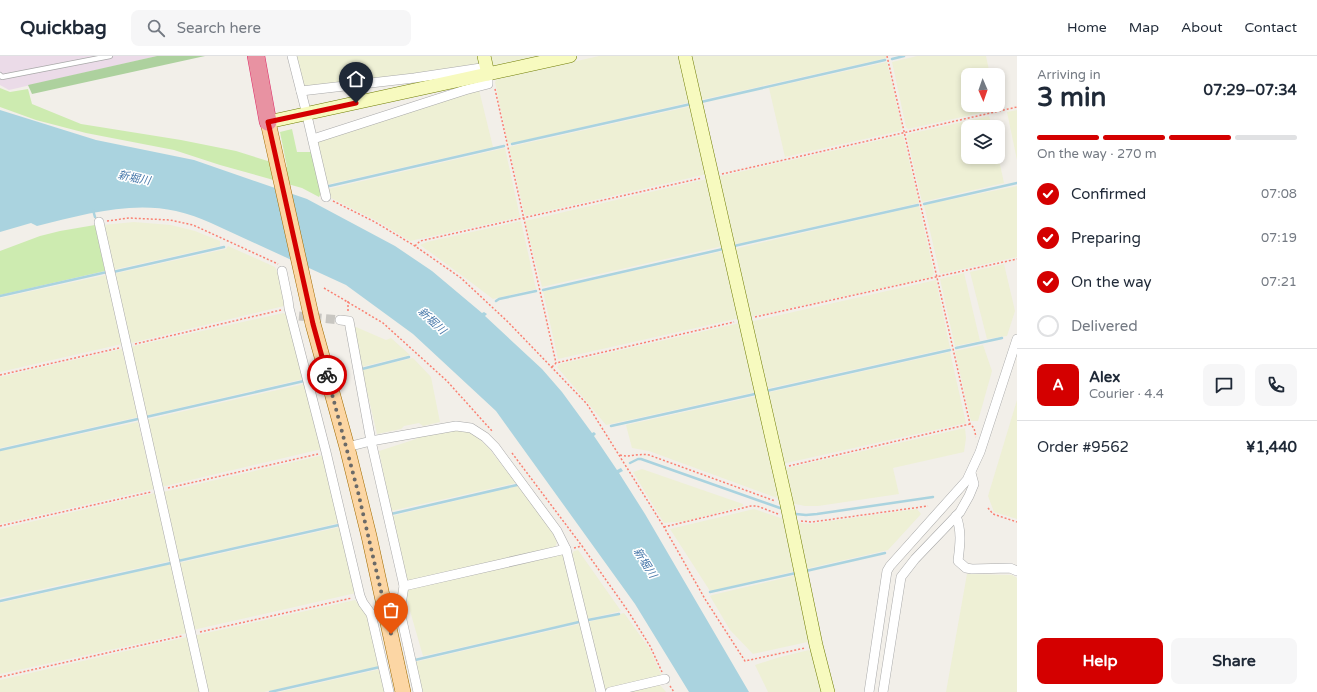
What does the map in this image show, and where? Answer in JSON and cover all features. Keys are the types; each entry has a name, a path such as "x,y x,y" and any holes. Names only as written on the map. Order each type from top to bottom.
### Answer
{"highway":[{"path":"248,56 263,90"},
{"path":"256,56 268,122"},
{"path":"262,56 263,90"},
{"path":"263,90 269,56"}],"main road":[{"path":"268,122 313,324 347,447 403,692"}],"street":[{"path":"292,56 305,107"},
{"path":"313,139 488,84 488,74 484,56"},
{"path":"268,122 570,56"},
{"path":"685,56 787,505 816,645 828,692"},
{"path":"301,91 414,78 481,68 488,74"},
{"path":"308,120 326,197"},
{"path":"99,222 204,692"},
{"path":"282,271 344,523 360,596 362,603 371,614 389,692"},
{"path":"345,320 404,586 400,611 418,692"},
{"path":"869,692 887,571 967,480 971,473 980,452 1017,339"},
{"path":"347,447 371,440 456,426 471,428 485,437 495,447 557,531 566,549 601,692"},
{"path":"883,692 901,577 914,559 960,512 974,484 971,473"},
{"path":"956,516 960,531 958,562 966,568 972,569 1010,568 1017,571"},
{"path":"404,586 566,549"},
{"path":"610,692 665,679"}],"lane":[{"path":"0,75 2,77 82,59 110,56"}],"path":[{"path":"888,56 970,424 974,428"},
{"path":"488,74 494,83 556,363"},
{"path":"415,246 420,241 1017,107"},
{"path":"326,197 375,222 415,246 461,278 552,367 587,404 664,527 705,599 745,661 816,645"},
{"path":"99,222 129,218 170,220 193,225 279,265 282,271"},
{"path":"552,367 556,363 1017,259"},
{"path":"324,288 383,323 417,352 447,381 495,434"},
{"path":"345,320 348,301"},
{"path":"0,375 126,346 293,313"},
{"path":"778,469 970,424"},
{"path":"510,452 582,546 628,611 650,646 665,679 674,692"},
{"path":"618,454 627,457 641,454 649,455 787,505"},
{"path":"988,508 993,514 1017,522"},
{"path":"566,549 582,546"},
{"path":"0,677 360,596"}],"shaded area":[{"path":"0,56 157,56 9,90 0,85"}],"green space":[{"path":"157,56 205,56 32,94 28,85"},
{"path":"296,56 478,56 479,62 477,65 306,88 302,84"},
{"path":"489,56 547,56 495,68 490,64"},
{"path":"599,56 680,56 691,102 508,144 495,82 497,79"},
{"path":"690,56 886,56 887,58 700,100"},
{"path":"917,56 986,56 989,68 961,68 961,112 984,112 908,129 906,127 892,62"},
{"path":"887,62 902,128 900,131 785,157 769,88"},
{"path":"0,88 10,92 28,89 32,104 81,124 181,140 236,151 287,167 280,132 292,129 297,152 312,152 321,193 319,197 302,188 220,165 174,150 86,133 36,120 0,107"},
{"path":"479,90 493,147 325,185 317,143 319,140"},
{"path":"692,106 707,174 525,216 509,147"},
{"path":"1017,110 1017,160 1007,112"},
{"path":"989,116 990,120 971,120"},
{"path":"961,122 961,164 1000,164 1004,183 922,202 907,136 909,134"},
{"path":"903,135 919,203 732,245 717,177"},
{"path":"505,148 520,217 410,241 377,221 329,197 328,189"},
{"path":"707,179 723,246 542,287 525,221"},
{"path":"1017,186 1017,257 940,274 924,205"},
{"path":"919,206 934,273 932,277 749,317 734,249"},
{"path":"521,221 536,289 493,299 420,245 427,242"},
{"path":"134,222 171,225 195,231 220,241 220,246 112,270 102,225"},
{"path":"95,225 105,271 0,295 0,251 40,236"},
{"path":"228,246 275,267 282,281 284,306 131,343 127,341 113,274 226,249"},
{"path":"724,251 740,318 558,359 543,291"},
{"path":"1004,264 1015,311 1007,336 987,339 970,272"},
{"path":"964,273 980,341 955,346 940,279"},
{"path":"106,275 122,344 0,372 0,298"},
{"path":"936,280 950,348 765,389 749,322"},
{"path":"283,313 288,316 303,379 144,416 130,347"},
{"path":"740,323 756,392 606,425 557,367 560,364"},
{"path":"356,327 386,340 391,338 410,355 361,367 353,329"},
{"path":"983,345 992,371 978,421 971,421 955,351"},
{"path":"122,349 138,417 0,448 0,377"},
{"path":"950,352 966,423 782,464 766,393"},
{"path":"413,358 431,377 440,422 423,426 419,423 404,426 401,429 377,434 362,370"},
{"path":"304,384 322,449 161,487 145,420"},
{"path":"757,396 780,499 649,451 632,448 626,425"},
{"path":"1017,400 1017,519 994,512 988,496"},
{"path":"138,422 154,489 0,524 0,451"},
{"path":"965,428 966,438 964,452 893,468 899,494 818,506 805,506 790,503 783,469"},
{"path":"454,430 469,432 477,437 488,447 516,483 391,511 379,451 416,439 417,436"},
{"path":"324,455 339,523 177,560 163,492"},
{"path":"642,469 743,504 743,506 686,521 664,523 633,472"},
{"path":"518,486 553,533 557,542 554,550 407,584 392,516"},
{"path":"155,493 171,561 0,598 0,529"},
{"path":"754,509 784,519 796,571 710,591 670,529"},
{"path":"917,509 921,514 888,550 805,569 794,522 809,524"},
{"path":"340,527 356,593 193,630 179,563"},
{"path":"578,550 621,611 587,619 572,554 574,551"},
{"path":"560,554 564,556 579,621 423,656 406,597 408,591 407,589"},
{"path":"171,564 187,633 0,674 0,603"},
{"path":"967,574 1012,575 1017,578 1017,692 946,692"},
{"path":"797,575 812,641 753,654 730,630 710,596"},
{"path":"355,600 369,617 380,666 264,692 207,692 193,636"},
{"path":"624,613 649,648 662,676 606,690 603,688 588,622"},
{"path":"580,624 595,688 594,692 421,692 415,662"},
{"path":"187,637 200,692 0,692 0,680"},
{"path":"809,650 814,653 823,692 768,692 755,665"},
{"path":"381,669 386,692 279,692"},
{"path":"660,685 666,692 619,692 635,688"}],"water":[{"name":"新堀川","path":"0,110 96,140 194,160 307,199 395,246 432,271 482,313 484,312 487,314 485,316 542,369 562,392 592,433 594,432 596,434 594,436 617,470 621,468 623,471 619,473 645,514 749,692 689,692 635,604 496,411 413,334 346,285 203,219 181,212 159,208 124,208 89,214 37,226 31,223 0,232"}],"waterway":[{"path":"892,59 904,56"},
{"path":"701,102 885,60"},
{"path":"512,144 691,104"},
{"path":"325,187 504,146"},
{"path":"924,204 1017,183"},
{"path":"734,246 918,205"},
{"path":"93,210 95,217"},
{"path":"113,272 224,247"},
{"path":"543,290 723,249"},
{"path":"0,296 107,272"},
{"path":"496,301 499,299 536,291"},
{"path":"956,348 1002,338"},
{"path":"766,391 950,350"},
{"path":"362,369 409,357"},
{"path":"146,417 304,381"},
{"path":"611,426 755,394"},
{"path":"0,450 138,419"},
{"path":"630,463 641,459 780,508"},
{"path":"391,514 517,485"},
{"path":"796,514 817,514 933,497"},
{"path":"178,561 339,525"},
{"path":"806,571 885,553"},
{"path":"0,601 171,563"},
{"path":"710,592 796,573"},
{"path":"588,620 619,614"},
{"path":"415,660 579,622"},
{"path":"270,692 380,667"}],"tunnel":[{"path":"299,316 340,320"}],"way so far":[{"path":"327,375 369,536 391,634"}],"route":[{"path":"327,375 313,324 268,122 356,103"}]}
